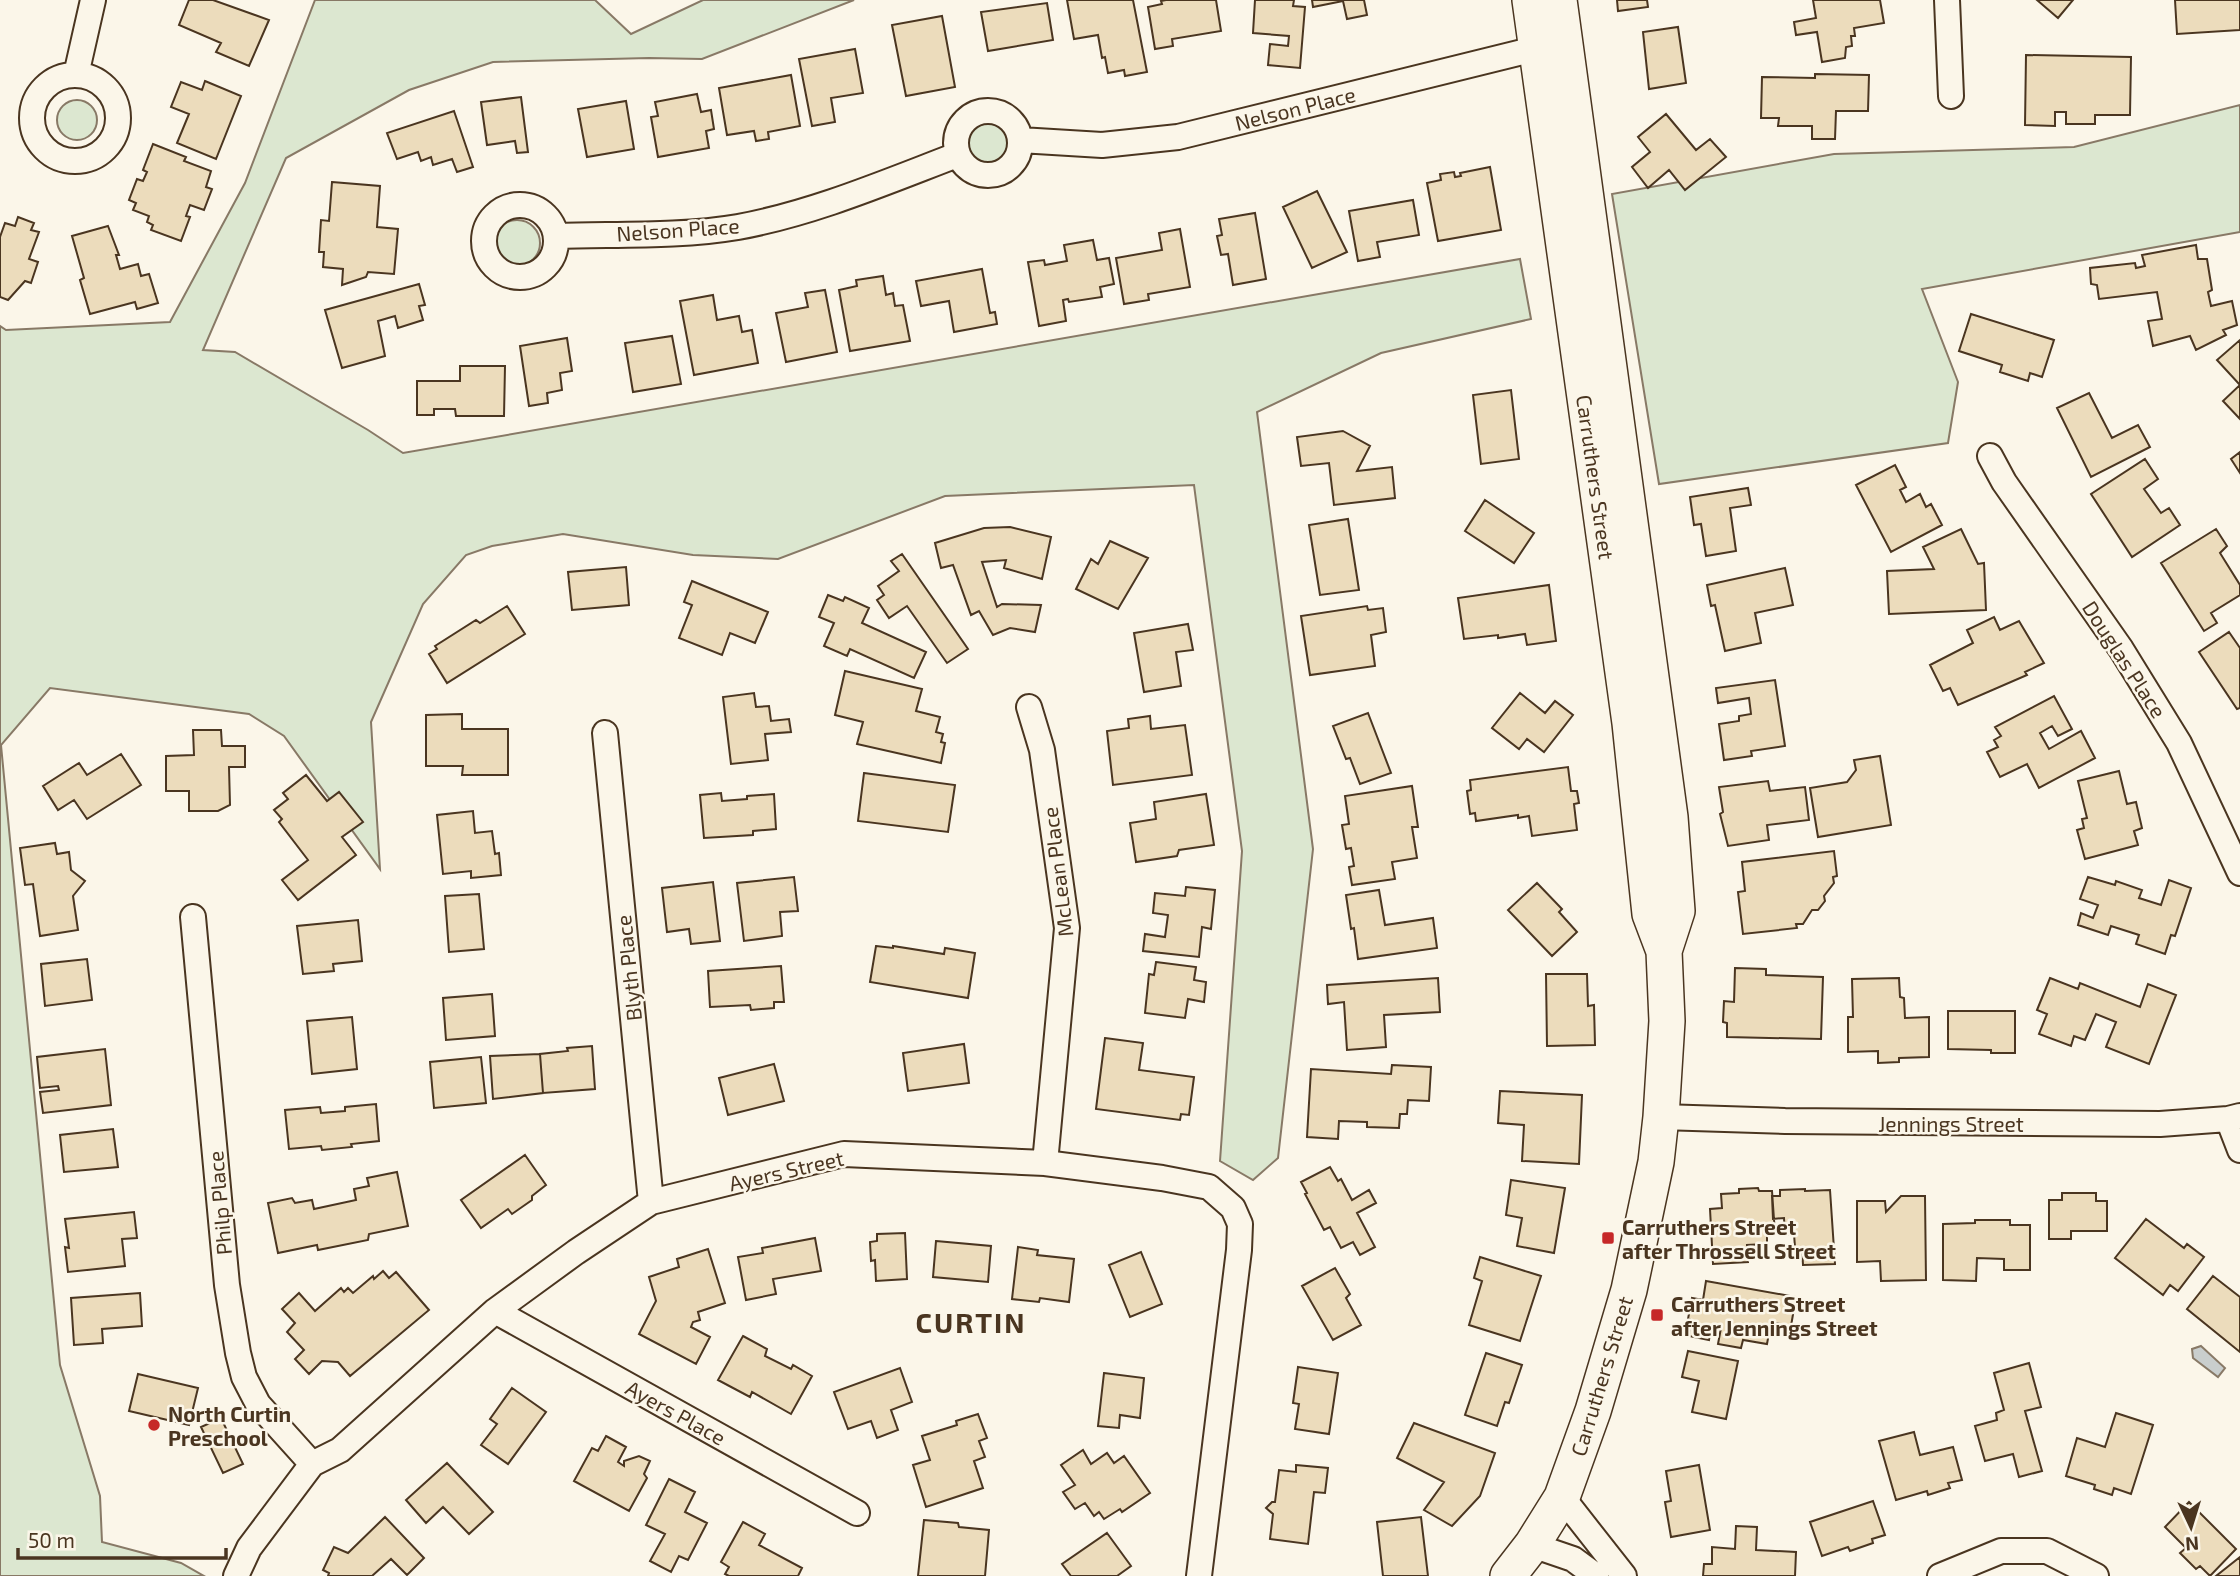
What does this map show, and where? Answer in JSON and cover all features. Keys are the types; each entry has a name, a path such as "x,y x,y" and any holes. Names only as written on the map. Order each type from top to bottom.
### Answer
{"main road":[{"name":"Carruthers Street","path":"1530,0 1551,45"},
{"name":"Carruthers Street","path":"1508,1576 1532,1545 1562,1497 1593,1411 1629,1290 1656,1162 1667,1021 1664,951 1650,914 1551,45 1559,0"}],"street":[{"path":"76,75 93,0"},
{"path":"1947,0 1951,96"},
{"name":"Nelson Place","path":"1020,140 1102,145 1178,137 1551,45"},
{"path":"993,111 1008,118 1018,132 1020,149 1007,170 991,175 975,173 957,155 958,130 976,113 993,111"},
{"name":"Nelson Place","path":"556,236 706,231 740,226 785,216 868,190 957,155"},
{"name":"Douglas Place","path":"1990,456 2004,482 2121,649 2179,743 2240,873"},
{"name":"McLean Place","path":"1029,707 1042,750 1067,928 1045,1164"},
{"name":"Blyth Place","path":"605,733 651,1202"},
{"name":"Philp Place","path":"192,917 227,1285 238,1353 244,1377 258,1404 312,1464"},
{"name":"Jennings Street","path":"1661,1117 1784,1122 2160,1124 2234,1117"},
{"path":"2234,1117 2240,1150"},
{"name":"Ayers Street","path":"236,1576 249,1548 312,1464 340,1450 495,1311 576,1252 651,1202 844,1154 1045,1164 1162,1178 1209,1187 1228,1203 1240,1224 1238,1264 1199,1576"},
{"name":"Ayers Place","path":"495,1311 857,1513"},
{"path":"1562,1497 1624,1576"},
{"path":"1532,1545 1573,1559 1596,1576"},
{"path":"1940,1576 2001,1551 2046,1551 2096,1576"}],"green space":[{"path":"315,0 595,0 631,34 703,0 854,0 702,59 493,62 409,90 286,158 203,350 235,352 403,453 1520,259 1531,319 1381,353 1257,412 1313,849 1278,1158 1253,1180 1220,1161 1242,851 1194,485 945,496 778,559 693,555 563,534 492,546 466,555 423,604 371,722 380,869 284,736 249,714 50,688 1,745 60,1365 100,1496 102,1542 181,1563 204,1576 0,1576 0,326 6,330 170,322 245,183"},
{"path":"77,100 85,101 91,106 96,112 96,128 91,134 85,139 77,140 69,139 63,134 58,128 57,120 58,112 63,106 69,101"},
{"path":"2240,105 2240,232 1922,289 1958,382 1948,443 1659,484 1612,194 1834,154 2074,147"},
{"path":"989,119 1006,126 1013,143 1006,160 989,167 972,160 965,143 972,126"},
{"path":"517,220 533,227 540,243 533,259 517,266 501,259 494,243 501,227"}],"shaded area":[{"path":"2201,1346 2225,1368 2218,1377 2193,1358 2192,1349"}],"building":[{"path":"189,0 213,0 269,20 249,66 216,52 221,43 179,25"},
{"path":"1067,0 1133,0 1147,72 1125,76 1124,70 1108,73 1098,35 1074,39"},
{"path":"1166,0 1216,0 1221,31 1172,39 1173,46 1155,49 1148,7 1162,4 1161,1"},
{"path":"1255,0 1294,0 1293,6 1305,7 1300,68 1268,65 1270,44 1288,46 1289,36 1253,33"},
{"path":"1312,0 1364,0 1367,15 1347,19 1343,1 1313,7"},
{"path":"1617,0 1647,0 1648,7 1618,11"},
{"path":"1813,0 1880,0 1884,23 1854,28 1852,46 1846,47 1845,58 1822,62 1817,32 1796,35 1794,22 1816,18"},
{"path":"2037,0 2073,0 2058,18"},
{"path":"2175,0 2240,0 2240,30 2177,34"},
{"path":"1047,3 1053,40 988,51 981,12"},
{"path":"942,16 955,87 906,96 892,25"},
{"path":"1678,27 1686,83 1649,89 1643,32"},
{"path":"855,49 863,93 831,98 835,122 812,126 799,59"},
{"path":"2026,55 2131,57 2130,115 2095,115 2095,124 2066,124 2066,112 2055,112 2055,126 2025,125"},
{"path":"1815,74 1869,75 1868,111 1836,111 1835,139 1812,139 1812,126 1778,126 1779,118 1761,118 1762,77 1815,78"},
{"path":"791,75 800,126 768,132 769,139 756,141 754,131 727,135 719,88"},
{"path":"205,81 241,96 216,159 177,143 189,114 171,107 181,82 202,90"},
{"path":"697,94 701,112 711,110 714,129 706,131 709,148 658,157 651,117 658,116 655,102"},
{"path":"521,97 528,152 517,153 515,141 487,145 481,102"},
{"path":"626,101 634,149 587,157 578,109"},
{"path":"454,111 473,167 457,172 452,159 433,165 431,157 421,161 418,152 397,159 387,133"},
{"path":"1666,114 1696,150 1710,139 1726,157 1685,190 1669,170 1648,188 1632,167 1650,152 1638,137"},
{"path":"153,144 186,157 184,161 211,171 206,187 212,189 204,210 190,205 186,216 190,217 181,241 151,230 153,225 147,222 149,216 133,210 136,203 129,200 137,179 143,181 147,172 143,170"},
{"path":"1490,167 1501,230 1438,241 1427,183 1441,180 1440,174 1454,172 1455,177 1461,176 1460,173"},
{"path":"332,182 380,186 377,227 398,229 394,274 368,272 366,277 342,285 343,269 323,267 324,252 319,252 321,220 329,221"},
{"path":"1317,191 1347,252 1312,268 1283,207"},
{"path":"1413,200 1419,235 1377,242 1380,257 1358,261 1349,211"},
{"path":"1255,213 1266,279 1233,285 1228,254 1221,255 1217,236 1222,235 1219,219"},
{"path":"18,217 34,223 31,230 39,232 29,259 38,262 31,283 25,281 8,300 0,297 0,237 5,223 15,226"},
{"path":"108,226 119,255 116,255 120,269 138,264 141,276 149,274 158,303 137,309 135,302 90,314 80,280 84,278 72,236"},
{"path":"1180,229 1190,287 1148,294 1149,300 1124,304 1116,258 1162,250 1159,233"},
{"path":"1093,240 1097,260 1109,258 1114,284 1100,287 1102,297 1069,302 1068,299 1063,300 1066,321 1039,326 1028,262 1044,260 1045,265 1067,261 1064,245"},
{"path":"2196,245 2198,259 2207,259 2212,290 2208,292 2211,306 2232,301 2237,325 2223,330 2226,335 2196,350 2190,336 2153,346 2148,321 2162,319 2157,292 2099,299 2097,285 2091,284 2090,268 2135,263 2136,268 2145,266 2142,255"},
{"path":"982,269 990,313 995,312 997,324 954,332 949,301 921,306 916,281"},
{"path":"883,276 886,295 893,293 895,306 903,305 910,341 850,351 839,290 857,286 856,280"},
{"path":"419,284 425,305 419,306 423,320 398,328 395,316 378,321 385,356 342,368 325,310"},
{"path":"825,290 837,352 786,362 776,313 808,307 805,293"},
{"path":"713,295 717,320 739,316 742,332 752,330 758,363 694,375 680,301"},
{"path":"1971,314 2054,340 2042,377 2030,373 2028,381 2000,372 2002,365 1959,351"},
{"path":"672,336 681,384 633,392 625,343"},
{"path":"567,338 572,371 560,373 562,390 547,393 548,403 529,406 520,346"},
{"path":"2240,340 2240,385 2217,360"},
{"path":"460,366 505,366 504,416 456,416 455,409 434,409 434,415 417,415 417,381 460,381"},
{"path":"2240,385 2240,419 2223,401"},
{"path":"1511,390 1519,459 1481,464 1473,395"},
{"path":"2089,393 2112,438 2138,425 2150,447 2091,477 2057,408"},
{"path":"1343,431 1370,446 1357,471 1392,467 1395,498 1334,505 1329,463 1301,466 1297,437"},
{"path":"2240,452 2240,473 2231,459"},
{"path":"2145,459 2158,479 2144,489 2161,513 2169,508 2180,525 2132,557 2091,494"},
{"path":"1895,465 1906,487 1900,490 1906,502 1920,494 1926,507 1931,504 1942,525 1891,552 1856,485"},
{"path":"1748,488 1751,505 1730,508 1736,551 1706,556 1701,524 1694,525 1690,497"},
{"path":"1485,500 1534,533 1514,563 1465,531"},
{"path":"1348,519 1359,590 1320,595 1309,525"},
{"path":"1010,527 1051,537 1042,579 1004,568 1006,560 982,562 997,607 1002,604 1041,605 1035,632 1010,628 993,635 979,611 971,615 953,565 941,568 935,543 984,528"},
{"path":"1961,529 1978,564 1984,563 1986,610 1889,614 1887,571 1934,569 1923,547"},
{"path":"2216,529 2227,546 2220,553 2240,585 2240,595 2211,613 2217,623 2204,631 2161,563"},
{"path":"1110,541 1148,558 1118,609 1076,589 1091,559 1098,564"},
{"path":"902,554 968,649 947,663 907,606 889,618 877,600 884,595 878,586 899,571 891,561"},
{"path":"626,567 629,605 572,610 568,572"},
{"path":"1785,568 1793,605 1755,613 1761,643 1725,651 1715,605 1711,606 1707,585"},
{"path":"692,581 768,612 755,643 730,633 722,655 679,638 692,605 684,602"},
{"path":"1549,585 1556,641 1527,645 1525,634 1464,639 1458,598"},
{"path":"828,595 843,601 845,597 869,608 862,623 926,652 914,678 850,649 847,656 824,646 834,623 819,617"},
{"path":"507,606 525,634 447,683 429,654 437,649 435,646 476,620 480,623"},
{"path":"1367,606 1368,610 1383,608 1386,632 1371,635 1375,666 1310,675 1301,616"},
{"path":"1994,617 2000,630 2019,621 2044,663 2025,672 2027,675 1958,705 1950,688 1943,691 1930,665 1973,643 1967,630"},
{"path":"1188,624 1193,650 1176,652 1181,686 1144,692 1134,633"},
{"path":"2229,632 2240,648 2240,708 2237,709 2199,652"},
{"path":"845,671 922,689 916,711 940,717 936,732 943,734 941,742 945,743 941,763 857,744 863,722 835,715"},
{"path":"1775,680 1785,746 1751,751 1752,756 1724,760 1719,724 1739,721 1739,716 1751,714 1749,698 1718,703 1716,688"},
{"path":"754,693 756,707 769,706 771,721 789,719 791,732 765,734 768,760 731,764 723,697"},
{"path":"1520,693 1545,713 1555,701 1573,715 1544,752 1527,739 1519,749 1492,728"},
{"path":"2054,696 2072,729 2058,736 2052,726 2040,733 2049,749 2081,731 2095,758 2039,788 2027,764 2000,777 1987,752 1998,747 1994,740 2001,736 1995,727"},
{"path":"1368,713 1391,773 1360,784 1350,758 1346,759 1333,726"},
{"path":"462,714 462,729 508,729 508,775 462,775 463,766 426,766 426,715"},
{"path":"1150,716 1151,729 1185,725 1192,775 1113,785 1107,731 1129,728 1128,719"},
{"path":"193,730 221,730 222,746 245,746 245,767 229,767 230,805 218,811 189,811 189,791 166,791 166,756 194,755"},
{"path":"121,754 141,785 87,819 74,800 58,810 43,786 79,763 87,775"},
{"path":"1880,756 1891,825 1818,837 1810,788 1847,782 1856,770 1854,760"},
{"path":"1568,767 1571,791 1577,791 1579,803 1574,804 1577,830 1532,836 1529,816 1476,821 1475,813 1470,814 1467,791 1471,790 1470,780"},
{"path":"2119,771 2127,804 2136,802 2142,828 2134,831 2138,845 2085,859 2077,830 2084,828 2082,819 2087,818 2078,781"},
{"path":"864,773 955,785 948,832 858,821"},
{"path":"306,775 327,801 339,792 363,822 342,837 356,855 298,900 282,880 308,860 279,822 282,819 274,810 288,799 283,793"},
{"path":"1768,781 1770,791 1805,787 1809,820 1767,825 1769,840 1728,846 1720,814 1723,812 1719,787"},
{"path":"1412,786 1418,827 1412,827 1417,858 1392,862 1395,879 1352,885 1349,867 1354,866 1351,848 1346,849 1342,825 1349,824 1345,796"},
{"path":"721,793 722,801 774,794 776,829 753,831 753,835 704,838 700,795"},
{"path":"1206,794 1214,845 1179,850 1177,856 1136,862 1130,823 1156,819 1154,802"},
{"path":"473,811 475,833 492,831 495,854 499,853 501,875 471,878 471,871 443,874 437,815"},
{"path":"55,843 57,854 69,852 71,870 85,881 73,896 78,930 40,936 33,884 25,885 20,848"},
{"path":"1834,851 1837,876 1833,877 1834,883 1824,896 1825,901 1818,910 1812,910 1803,924 1796,924 1797,928 1743,934 1738,892 1745,891 1742,862"},
{"path":"794,877 798,911 780,912 782,936 744,941 737,883"},
{"path":"2088,877 2115,885 2116,881 2142,890 2139,898 2161,905 2169,880 2191,888 2175,936 2171,935 2165,954 2136,944 2139,935 2111,926 2108,935 2078,925 2081,913 2093,918 2098,905 2080,899"},
{"path":"713,882 720,941 691,944 689,929 667,932 662,888"},
{"path":"1537,883 1562,909 1559,912 1577,932 1552,956 1508,910"},
{"path":"1186,887 1215,890 1211,929 1202,927 1199,957 1143,951 1145,934 1165,937 1168,915 1153,913 1155,893 1185,896"},
{"path":"1379,890 1385,925 1433,918 1437,948 1358,959 1346,895"},
{"path":"479,894 484,949 449,952 445,896"},
{"path":"358,920 362,961 333,964 334,971 303,974 297,926"},
{"path":"876,946 944,954 945,948 975,953 968,998 870,982"},
{"path":"87,959 92,1000 45,1006 41,964"},
{"path":"1156,962 1196,967 1194,980 1206,982 1204,1002 1188,999 1185,1018 1145,1013 1149,974 1154,975"},
{"path":"781,966 784,1002 774,1002 774,1008 751,1010 750,1005 710,1007 708,971"},
{"path":"1735,968 1766,969 1766,975 1823,977 1821,1039 1727,1037 1727,1023 1723,1022 1724,1001 1734,1002"},
{"path":"1546,974 1587,974 1588,1006 1594,1005 1595,1045 1547,1046"},
{"path":"1438,978 1440,1012 1384,1015 1386,1047 1347,1050 1344,1002 1328,1004 1327,985"},
{"path":"1899,978 1905,1018 1929,1017 1929,1057 1899,1058 1899,1062 1878,1063 1878,1051 1848,1052 1848,1017 1853,1017 1852,979"},
{"path":"2050,978 2078,989 2080,983 2140,1007 2148,984 2176,995 2149,1064 2106,1047 2116,1022 2096,1014 2085,1040 2074,1036 2071,1046 2039,1034 2047,1014 2037,1010"},
{"path":"492,994 495,1036 446,1040 443,998"},
{"path":"1948,1011 2015,1011 2015,1053 1948,1049"},
{"path":"352,1017 357,1069 312,1074 307,1021"},
{"path":"1105,1038 1143,1043 1139,1070 1194,1077 1189,1115 1181,1114 1180,1120 1096,1109"},
{"path":"964,1044 969,1083 908,1091 903,1053"},
{"path":"592,1046 595,1089 543,1093 540,1054"},
{"path":"105,1049 111,1105 43,1113 40,1092 59,1090 58,1086 40,1088 37,1057"},
{"path":"540,1054 543,1093 493,1099 490,1056"},
{"path":"481,1057 486,1103 434,1108 430,1062"},
{"path":"774,1064 784,1101 728,1115 719,1078"},
{"path":"1392,1065 1431,1067 1429,1101 1408,1100 1407,1114 1400,1114 1399,1128 1367,1127 1367,1122 1339,1121 1338,1139 1307,1137 1311,1069 1391,1074"},
{"path":"1500,1091 1582,1095 1579,1164 1522,1161 1524,1125 1498,1123"},
{"path":"376,1104 379,1141 322,1150 321,1146 289,1149 285,1110 320,1107 321,1113"},
{"path":"113,1129 118,1167 64,1172 60,1135"},
{"path":"525,1155 546,1185 532,1196 532,1200 512,1214 508,1209 481,1228 461,1200"},
{"path":"1330,1167 1338,1181 1341,1179 1352,1200 1369,1190 1376,1203 1357,1213 1375,1247 1360,1255 1353,1242 1341,1248 1330,1227 1324,1230 1305,1194 1307,1193 1301,1182"},
{"path":"397,1172 408,1226 369,1234 368,1240 318,1250 317,1245 278,1253 268,1203 292,1198 295,1203 312,1200 314,1209 356,1200 354,1189 369,1186 367,1178"},
{"path":"1511,1180 1565,1188 1554,1253 1517,1246 1522,1218 1506,1215"},
{"path":"1758,1188 1759,1191 1772,1191 1775,1234 1767,1235 1767,1244 1747,1245 1748,1262 1713,1264 1710,1209 1722,1208 1721,1194"},
{"path":"1780,1190 1830,1190 1835,1264 1803,1265 1802,1247 1795,1247 1794,1234 1785,1235 1784,1218 1773,1219 1772,1196 1780,1196"},
{"path":"2062,1193 2096,1193 2096,1201 2107,1201 2107,1231 2071,1231 2071,1239 2049,1239 2049,1200 2062,1200"},
{"path":"1901,1196 1925,1196 1926,1280 1881,1281 1880,1261 1857,1262 1857,1201 1885,1201 1886,1212"},
{"path":"134,1212 137,1238 122,1239 125,1266 68,1272 65,1247 69,1248 65,1219"},
{"path":"2146,1219 2184,1248 2187,1244 2204,1257 2178,1291 2170,1285 2163,1295 2115,1258"},
{"path":"1975,1220 2010,1220 2010,1225 2030,1225 2030,1270 2004,1270 2004,1259 1977,1258 1976,1281 1943,1280 1943,1224 1975,1223"},
{"path":"905,1233 907,1279 876,1281 875,1260 871,1261 870,1242 877,1241 877,1234"},
{"path":"815,1238 821,1271 773,1279 776,1294 746,1300 738,1257 763,1253 762,1248"},
{"path":"936,1241 991,1246 988,1282 933,1277"},
{"path":"1018,1247 1038,1250 1037,1255 1074,1259 1069,1302 1040,1298 1039,1302 1012,1299"},
{"path":"708,1249 725,1303 698,1312 700,1320 693,1322 691,1327 710,1337 696,1364 639,1334 656,1301 649,1277 679,1267 677,1259"},
{"path":"1141,1252 1162,1304 1130,1317 1109,1265"},
{"path":"1480,1257 1541,1276 1520,1341 1469,1325 1482,1281 1474,1278"},
{"path":"1335,1268 1350,1294 1346,1298 1361,1325 1333,1340 1302,1286"},
{"path":"383,1271 389,1278 396,1272 429,1310 350,1376 338,1362 322,1361 309,1374 295,1359 304,1350 287,1332 295,1323 282,1309 299,1293 315,1311 341,1288 344,1292 348,1288 353,1293"},
{"path":"2213,1276 2240,1297 2240,1352 2187,1309"},
{"path":"1706,1281 1796,1297 1791,1326 1771,1322 1767,1344 1743,1340 1741,1348 1718,1344 1721,1328 1711,1326 1709,1340 1689,1336 1691,1320 1688,1319 1692,1298 1703,1300"},
{"path":"140,1293 142,1326 102,1329 103,1343 74,1345 71,1298"},
{"path":"743,1336 767,1349 765,1356 791,1369 793,1365 812,1376 791,1414 752,1392 750,1397 718,1380"},
{"path":"1688,1351 1738,1361 1726,1419 1692,1412 1699,1381 1682,1377"},
{"path":"1486,1353 1522,1365 1509,1403 1505,1402 1497,1426 1465,1415"},
{"path":"2029,1363 2041,1407 2025,1411 2042,1471 2019,1477 2013,1454 1985,1461 1975,1426 1997,1420 1996,1413 2004,1410 1994,1373"},
{"path":"1298,1367 1338,1373 1329,1434 1295,1429 1299,1404 1293,1403"},
{"path":"900,1368 912,1402 891,1410 898,1430 877,1438 871,1421 848,1429 834,1392"},
{"path":"1104,1373 1144,1378 1140,1418 1120,1415 1119,1428 1098,1426"},
{"path":"138,1374 198,1388 189,1425 129,1411"},
{"path":"512,1388 546,1412 508,1464 481,1445 497,1424 490,1419"},
{"path":"2116,1413 2153,1425 2131,1494 2114,1488 2112,1495 2094,1489 2095,1485 2066,1476 2077,1438 2105,1447"},
{"path":"978,1414 987,1438 979,1441 985,1457 974,1461 983,1488 926,1507 913,1465 930,1460 922,1436 957,1425 956,1421"},
{"path":"221,1418 243,1464 223,1473 201,1427"},
{"path":"1414,1423 1495,1453 1480,1496 1452,1526 1424,1510 1444,1482 1397,1458"},
{"path":"1914,1432 1920,1455 1953,1447 1962,1480 1948,1483 1950,1488 1928,1495 1927,1491 1896,1500 1879,1441"},
{"path":"606,1436 626,1447 618,1462 624,1466 624,1461 639,1456 650,1461 644,1474 647,1478 629,1511 574,1481 592,1448 598,1451"},
{"path":"1083,1450 1091,1464 1107,1453 1114,1463 1124,1456 1150,1493 1122,1512 1120,1509 1104,1519 1099,1512 1094,1516 1085,1503 1075,1509 1063,1492 1075,1485 1061,1465"},
{"path":"447,1463 493,1512 469,1534 443,1507 426,1523 406,1500"},
{"path":"1296,1465 1328,1468 1325,1493 1314,1492 1308,1544 1270,1539 1273,1514 1266,1508 1275,1502 1279,1470 1296,1472"},
{"path":"1699,1465 1710,1530 1671,1537 1665,1502 1671,1501 1666,1471"},
{"path":"669,1479 695,1492 685,1512 707,1523 688,1560 679,1556 671,1572 650,1561 665,1534 646,1525"},
{"path":"1873,1501 1885,1535 1872,1539 1873,1543 1850,1551 1848,1547 1822,1556 1810,1522"},
{"path":"2189,1502 2236,1549 2210,1576 2200,1566 2196,1569 2180,1553 2186,1548 2165,1527"},
{"path":"385,1517 424,1558 407,1575 391,1559 372,1576 328,1576 329,1573 323,1570 334,1547 348,1553"},
{"path":"1421,1517 1428,1576 1383,1576 1377,1522"},
{"path":"924,1520 958,1523 959,1527 989,1530 985,1576 918,1576"},
{"path":"743,1522 765,1534 759,1545 802,1568 798,1576 725,1574 729,1567 721,1562"},
{"path":"1736,1526 1757,1527 1756,1550 1796,1552 1795,1576 1703,1576 1704,1564 1712,1564 1712,1547 1735,1549"},
{"path":"1107,1533 1131,1566 1117,1576 1071,1576 1062,1564"},
{"path":"2240,1557 2240,1576 2216,1576"}],"place":[{"name":"Carruthers Street after Throssell Street","path":"1608,1238"},
{"name":"Carruthers Street after Jennings Street","path":"1657,1315"},
{"name":"North Curtin Preschool","path":"154,1425"}],"district":[{"name":"CURTIN","path":"971,1322"}]}
